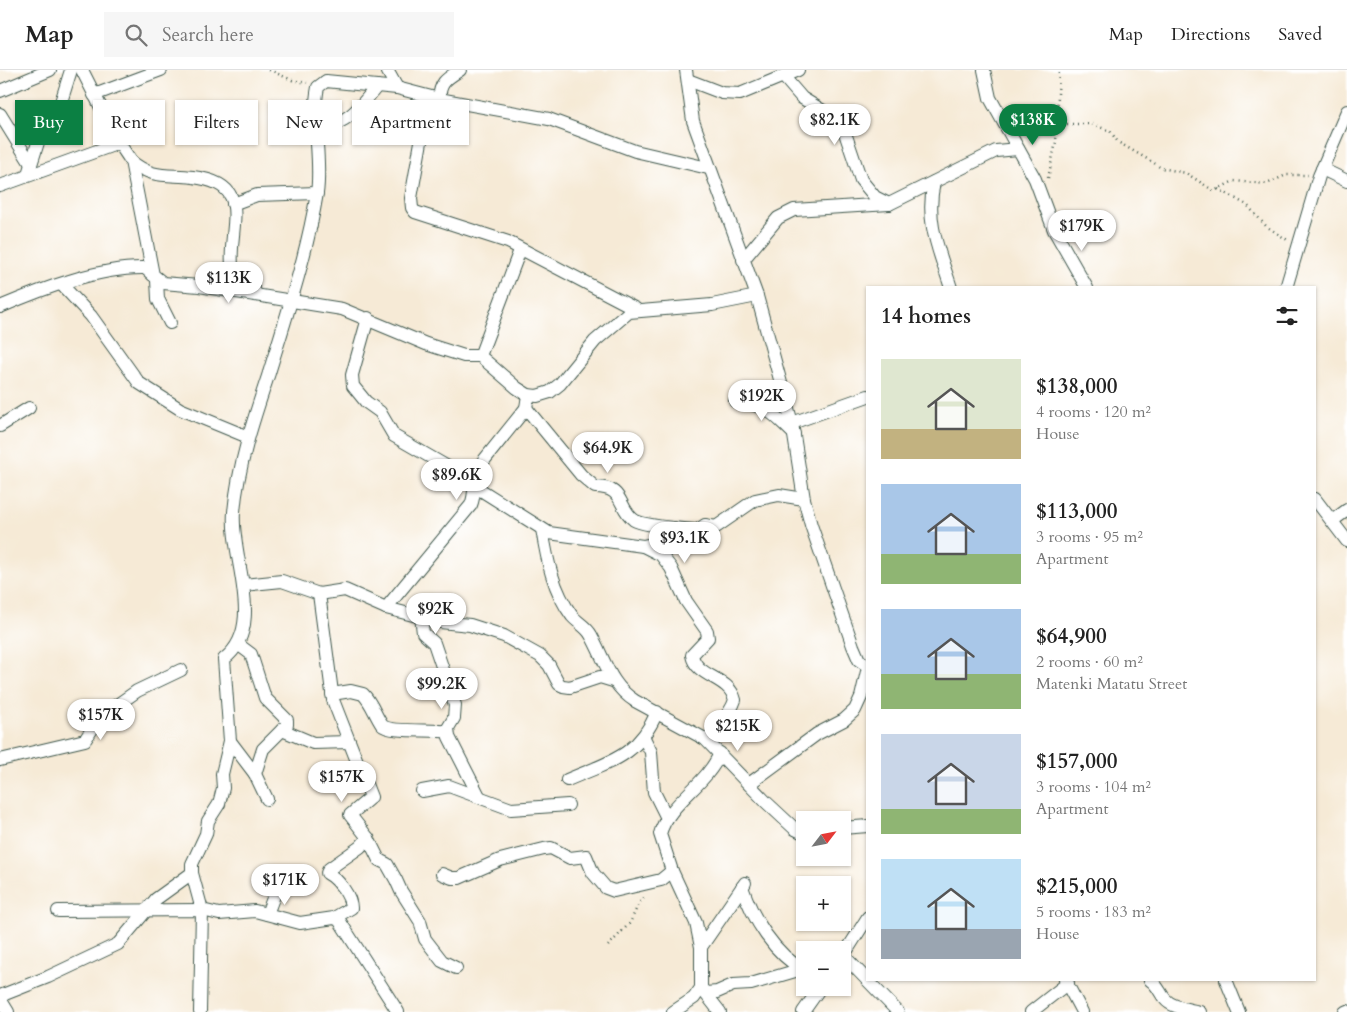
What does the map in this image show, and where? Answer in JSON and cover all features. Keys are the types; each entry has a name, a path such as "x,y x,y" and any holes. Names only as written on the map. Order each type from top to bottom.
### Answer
{"street":[{"path":"0,91 50,70"},
{"path":"29,169 42,130 61,102 71,70"},
{"path":"82,70 97,100"},
{"path":"94,95 162,70"},
{"path":"388,70 397,88"},
{"path":"460,70 441,84 434,98 411,198 412,208 415,212 508,242 520,250 531,253 636,309 651,311 712,305 757,296"},
{"path":"984,70 990,98 1035,179 1054,230 1086,286"},
{"path":"687,75 722,93 740,94 788,73 802,98 833,117 843,127 861,180 875,197 889,204"},
{"path":"687,75 693,121 708,168 757,296 793,429 804,499 853,646 859,660 866,665"},
{"path":"318,100 318,87 326,81 397,88 434,98 549,119 635,151 708,168"},
{"path":"342,122 353,115 377,86"},
{"path":"1287,286 1321,172 1347,111"},
{"path":"0,114 29,169"},
{"path":"0,186 29,169 112,145"},
{"path":"120,145 131,161 143,171 159,175 215,181 222,187 236,210 232,267 239,278 254,289 256,294"},
{"path":"200,1012 202,910 192,873 192,864 206,834 208,821 219,804 223,788 222,774 230,741 224,659 239,645 245,610 244,585 233,526 248,437 292,301 317,193 317,145"},
{"path":"743,260 778,218 794,210 889,204 996,152 1018,149"},
{"path":"131,161 158,299 170,323"},
{"path":"1321,172 1347,181"},
{"path":"934,182 930,201 932,226 950,286"},
{"path":"234,204 256,195 317,193"},
{"path":"480,356 520,250"},
{"path":"0,308 62,285 112,271 145,268 163,283 256,294 342,309 368,318 426,344 464,356 480,356 517,388 581,475 595,487 606,487 616,493 634,520 649,525 696,530"},
{"path":"62,285 91,316 139,383 180,410 248,437"},
{"path":"386,608 471,505 476,488 474,477 477,469 527,401 550,392 560,384 595,341 629,312 636,309"},
{"path":"368,318 352,375 353,386 366,402 380,412 394,436 446,466 476,488 549,533 643,546 661,554 668,562 686,601 707,631 708,638 692,655 693,661 698,669 723,682 734,693 735,700 732,708 715,729 708,742"},
{"path":"793,429 866,397"},
{"path":"735,401 763,407 793,429"},
{"path":"0,426 29,408"},
{"path":"643,546 690,535 706,525 716,527 756,500 779,495 804,499"},
{"path":"1316,500 1347,541"},
{"path":"1332,521 1347,510"},
{"path":"542,529 550,572 573,616 590,634 613,681 625,695 708,742 796,830"},
{"path":"244,585 282,582 319,594 345,590 386,608 440,622 470,625 504,636 540,656 549,665 560,684 564,686 570,687 600,677 613,681"},
{"path":"319,594 332,694 371,797 350,815 368,838 379,860 387,864 420,921 425,939 442,961 456,968"},
{"path":"421,616 423,633 434,643 455,705 454,718 448,728 448,732 456,754 479,796"},
{"path":"239,645 250,654 265,698 286,717 287,725 263,749 255,774"},
{"path":"0,760 85,740 100,716 137,691 181,670"},
{"path":"749,784 817,734 844,720 855,710 861,697 866,676"},
{"path":"332,694 351,691 363,694 383,726 391,730 434,729 448,732"},
{"path":"567,780 620,757 644,738 657,712"},
{"path":"282,730 313,743 349,742"},
{"path":"644,738 651,752 654,792 667,818"},
{"path":"230,741 255,774 267,799"},
{"path":"720,753 710,772 667,818 660,834 672,871 696,923 701,947 704,991 720,1012"},
{"path":"422,791 449,786 511,809 568,805"},
{"path":"851,827 866,826"},
{"path":"58,911 202,910 218,914 255,911 300,923 334,918 351,908 351,899 334,876 327,873 334,865 360,848 368,838"},
{"path":"442,874 452,878 460,878 500,860 551,848 570,858 586,856 593,872 606,888 614,891 661,880 672,871"},
{"path":"8,1012 0,998 118,944 164,891 192,873"},
{"path":"267,914 280,880 286,878"},
{"path":"701,947 744,884 757,924 796,963"},
{"path":"334,918 339,920 398,1012"},
{"path":"851,945 866,921"},
{"path":"851,965 866,980"},
{"path":"673,1012 704,991 717,992 733,985 751,984 796,972"},
{"path":"867,981 898,1012"},
{"path":"1151,981 1157,985 1165,1000 1200,1012"},
{"path":"1226,981 1239,1012"},
{"path":"1031,1012 1066,982 1082,1012"},
{"path":"803,1012 814,996"}],"path":[{"path":"269,70 284,78 318,87"},
{"path":"1048,181 1058,124 1059,70"},
{"path":"1058,124 1092,124 1110,131 1124,146 1161,168 1186,173 1214,191 1218,190 1247,205 1266,226 1298,247"},
{"path":"1218,190 1234,181 1267,184 1286,175 1321,172"},
{"path":"608,946 630,923 639,903 661,880"}]}
